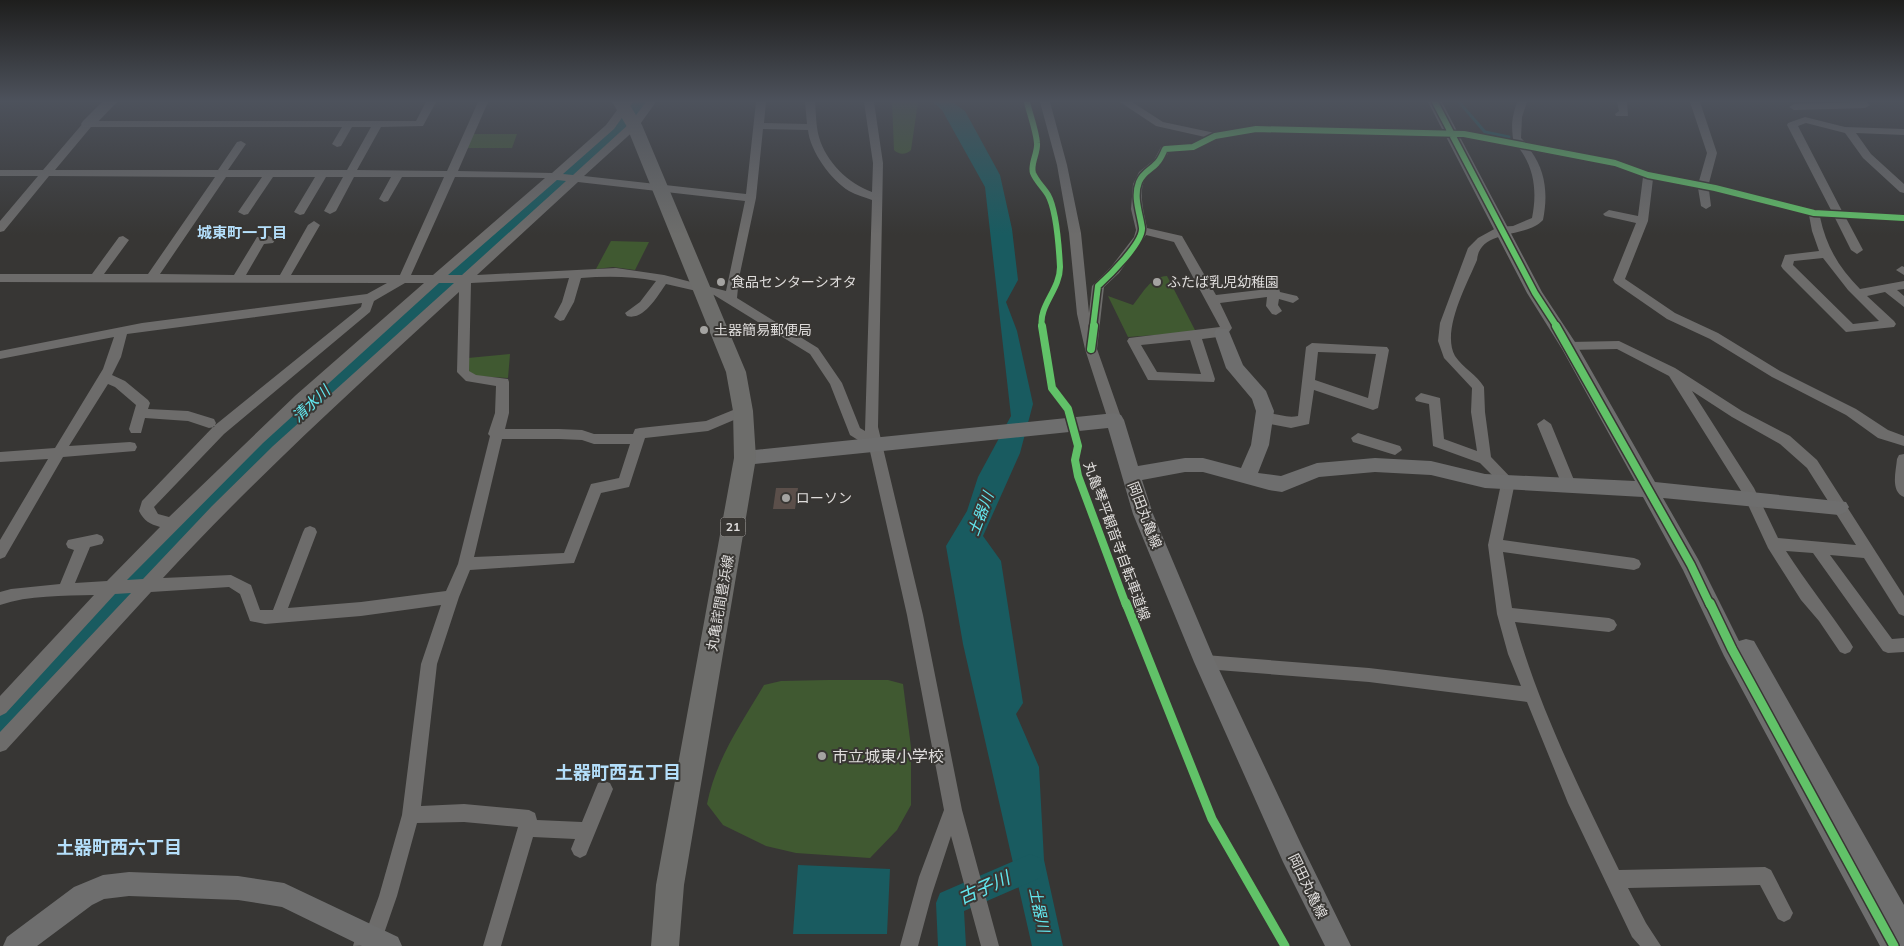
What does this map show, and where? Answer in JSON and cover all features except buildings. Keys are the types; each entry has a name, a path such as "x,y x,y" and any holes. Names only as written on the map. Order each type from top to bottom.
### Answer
{"main road":[{"name":"丸亀詫間豊浜線","path":"642,146 736,372 743,411 744,458 670,884 665,946"}],"street":[{"path":"0,228 69,146"},
{"path":"151,279 240,146"},
{"path":"330,211 341,199 351,174 366,146"},
{"path":"0,355 142,327 368,298 388,289 404,278 462,146"},
{"path":"0,708 111,587 258,439 588,146"},
{"path":"0,744 217,510 278,450 576,178 601,146"},
{"path":"732,300 733,278 750,198 756,146"},
{"path":"819,146 831,168 853,190 876,198"},
{"path":"876,146 878,163 871,427 883,444 953,810 990,946"},
{"path":"744,458 1111,421 1083,314 1073,223 1057,146"},
{"path":"1091,349 1098,286 1115,270 1140,238 1142,230 1137,209 1136,191 1140,178 1158,162 1165,148 1194,146"},
{"path":"1464,146 1508,230 1535,293 1575,346 1656,490 1704,566 1744,646 1904,930"},
{"path":"1485,459 1478,412 1478,387 1450,358 1444,341 1446,324 1471,260 1472,251 1482,241 1537,220 1541,201 1541,179 1523,146"},
{"path":"1524,146 1615,164 1648,175 1703,185 1814,213 1904,218"},
{"path":"1706,206 1703,185 1712,153 1710,146"},
{"path":"1803,146 1841,215 1857,250"},
{"path":"1860,146 1867,156 1904,190"},
{"path":"0,173 555,175 750,198"},
{"path":"244,212 269,174"},
{"path":"300,212 322,174"},
{"path":"384,199 398,174"},
{"path":"1648,175 1648,188 1642,221 1619,280 1671,316 1714,336 1776,374 1850,412 1883,434 1904,441"},
{"path":"1814,213 1816,234 1835,270 1890,324 1850,329 1787,266 1789,258 1826,254"},
{"path":"1609,214 1628,216 1642,221"},
{"path":"1890,218 1904,227"},
{"path":"283,279 314,225"},
{"path":"1142,230 1178,239 1223,319 1226,328 1222,333 1194,335 1133,341 1153,377 1210,379 1194,335"},
{"path":"95,279 123,240"},
{"path":"237,279 261,240 269,240"},
{"path":"0,278 404,278 435,280 629,272 718,292 814,351 836,384 855,431 883,444"},
{"path":"560,317 568,302 576,274"},
{"path":"16,946 83,896 103,887 130,884 238,888 284,895 374,943 410,815 429,664 451,597 465,564 495,434 502,413 503,382 473,379 463,372 465,279"},
{"path":"631,312 642,306 664,279"},
{"path":"1859,293 1904,285"},
{"path":"1887,288 1904,303"},
{"path":"1212,300 1273,291 1293,299"},
{"path":"1273,291 1272,306 1276,312"},
{"path":"172,524 153,518 146,511 147,505 219,430 366,309 368,298"},
{"path":"642,306 655,311"},
{"path":"0,553 106,378 118,352 121,332"},
{"path":"1222,333 1235,368 1260,396 1265,411 1260,445 1247,477"},
{"path":"1575,346 1619,345 1672,371 1737,414 1785,440 1812,464 1903,607"},
{"path":"1264,418 1292,423 1304,420 1308,383 1312,347 1383,350 1373,404 1308,383"},
{"path":"1672,371 1753,499 1773,544 1806,596 1824,616 1845,648"},
{"path":"106,378 120,384 145,403 189,422 209,423"},
{"path":"1421,398 1435,401 1438,442 1485,459 1508,482"},
{"path":"136,429 145,403"},
{"path":"465,564 508,560 569,559 596,488 624,483 640,432 708,426 743,411"},
{"name":"岡田丸亀線","path":"1111,421 1143,514 1205,662 1292,853 1338,946"},
{"path":"1544,424 1569,485"},
{"path":"495,434 559,434 582,435 594,439 638,439"},
{"path":"1358,438 1431,468 1464,478 1656,490 1839,507"},
{"path":"0,456 130,447"},
{"path":"1130,475 1184,465 1220,469 1282,484 1317,470 1375,465 1394,453"},
{"path":"1904,459 1902,488 1904,491"},
{"path":"1508,482 1495,545 1505,614 1516,654 1574,797 1639,930 1652,946"},
{"path":"1656,490 1732,650 1894,946"},
{"path":"278,616 294,556 310,532"},
{"path":"65,590 85,542"},
{"path":"1773,544 1867,552"},
{"path":"1495,545 1634,564"},
{"path":"1817,548 1888,646 1904,645"},
{"path":"0,599 11,594 231,581 246,590 255,616 278,616 361,609 451,597"},
{"path":"1505,614 1609,625"},
{"path":"1205,662 1283,666 1420,680 1532,695"},
{"path":"580,850 604,789"},
{"path":"909,946 918,903 927,875 953,810"},
{"path":"410,815 464,814 529,819 492,946"},
{"path":"526,828 587,831"},
{"path":"1614,880 1765,876 1784,913"}],"green space":[{"path":"466,146 513,146 512,148 465,148"},
{"path":"894,146 912,146 911,150 905,154 900,154 894,150"},
{"path":"611,241 649,242 635,270 613,267 596,269"},
{"path":"1167,276 1196,332 1128,337 1108,296 1133,305 1151,282"},
{"path":"510,354 508,378 476,376 468,371 468,358"},
{"path":"888,680 903,684 911,747 911,805 897,830 870,858 796,853 766,846 723,825 707,804 716,772 723,757 764,685 781,681"}],"water":[{"name":"土器川","path":"962,146 984,146 1000,175 1012,229 1018,280 1006,302 1017,331 1033,404 1020,453 983,536 1001,561 1023,703 1016,714 1039,767 1044,860 1063,946 1032,946 963,644 946,546 967,511 978,477 1011,416 985,187"},
{"path":"798,865 890,869 887,934 793,934"}],"waterway":[{"name":"清水川","path":"0,725 146,568 301,412 599,146"},
{"name":"古子川","path":"952,946 950,903 1030,868"}],"cycle path":[{"name":"丸亀琴平観音寺自転車道線","path":"1037,146 1032,167 1033,174 1048,195 1053,208 1060,268 1057,287 1040,317 1052,388 1068,409 1078,446 1075,460 1078,476 1130,615 1212,819 1285,946"},
{"path":"1091,349 1098,286 1115,270 1139,238 1142,230 1137,209 1138,184 1143,174 1158,162 1165,149 1195,146"},
{"path":"1458,146 1535,293 1569,346 1691,565 1732,649 1894,946"},
{"path":"1527,146 1615,163 1648,175 1715,188 1814,213 1904,218"}],"place":[{"name":"食品センターシオタ","path":"721,282"},
{"name":"ふたば乳児幼稚園","path":"1157,282"},
{"name":"土器簡易郵便局","path":"704,330"},
{"name":"ローソン","path":"786,498"},
{"name":"市立城東小学校","path":"822,756"}],"district":[{"name":"城東町一丁目","path":"242,233"},
{"name":"土器町西五丁目","path":"618,773"},
{"name":"土器町西六丁目","path":"119,848"}]}
